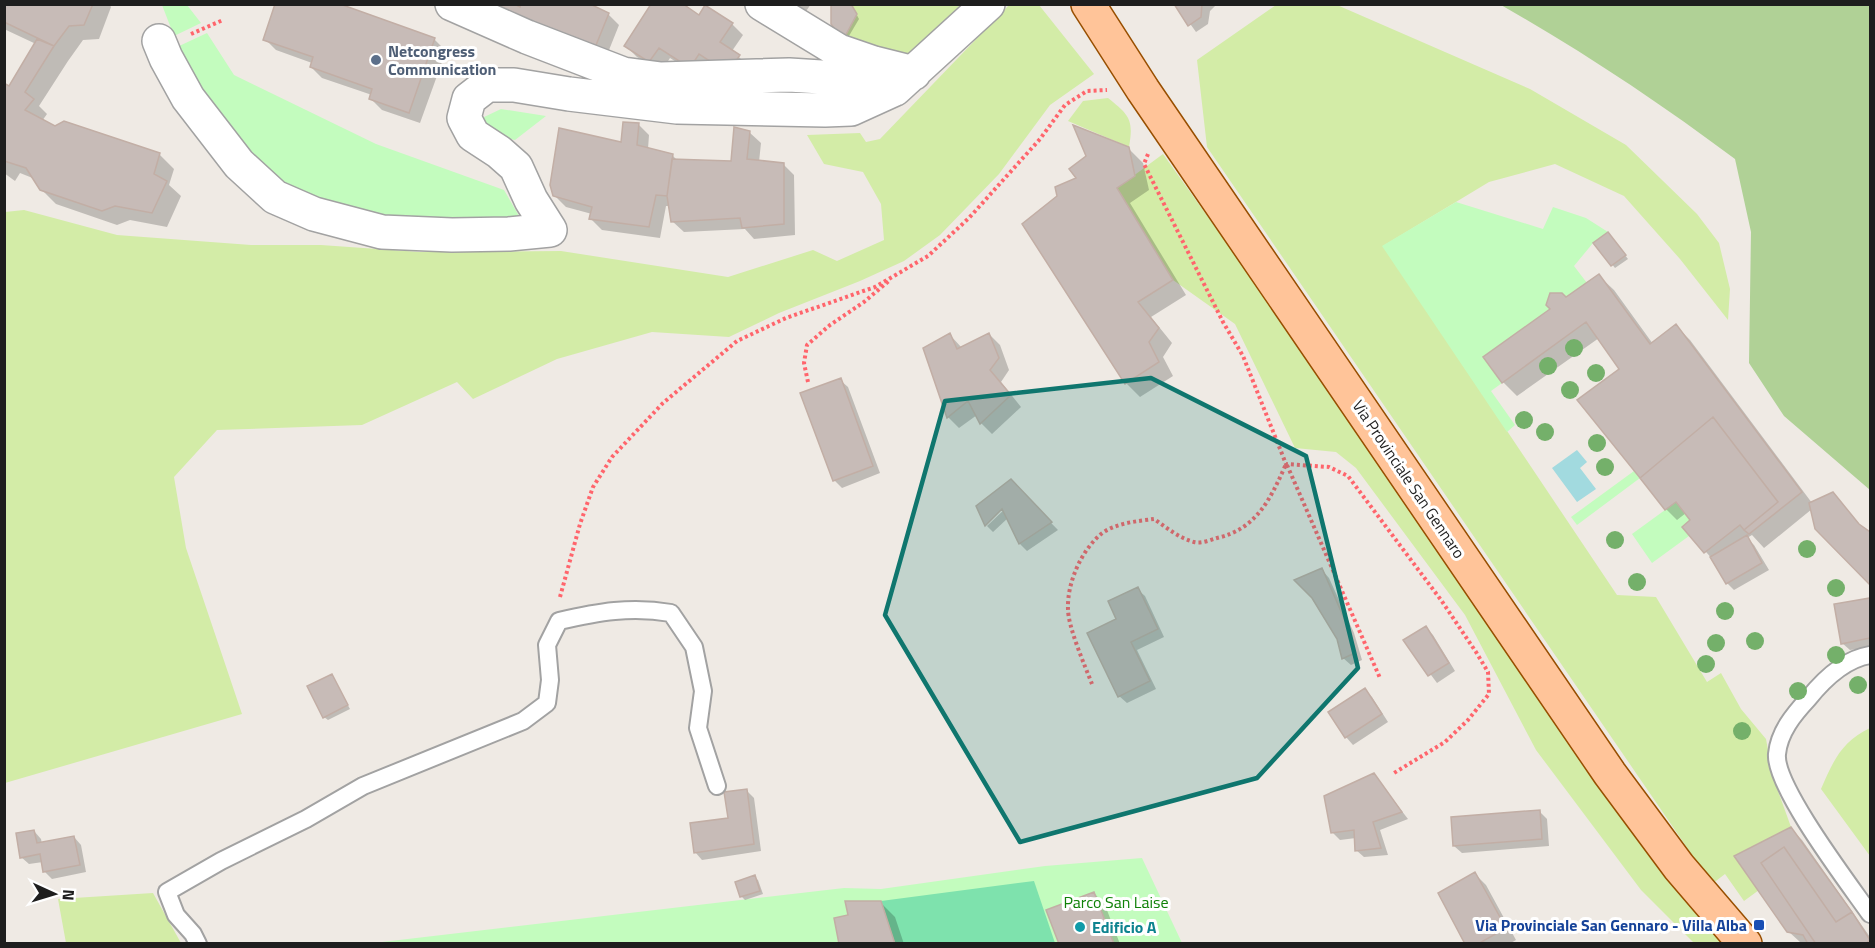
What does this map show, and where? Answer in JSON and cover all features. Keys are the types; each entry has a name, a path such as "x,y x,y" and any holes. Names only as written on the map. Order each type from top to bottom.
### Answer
{"main road":[{"name":"Via Provinciale San Gennaro","path":"1088,4 1152,103 1611,774 1679,867 1745,944"}],"street":[{"path":"452,4 527,38 623,74 661,79 789,75 905,81"},
{"path":"762,4 839,51 874,63 905,81"},
{"path":"173,38 166,58 188,98 239,164 275,197 314,214 382,232 452,235 509,234 549,230 531,200 516,166 473,135 464,118 469,99 487,85 514,85 677,107 851,109 905,81 988,4"}],"lane":[{"path":"198,944 193,934 176,915 167,892 221,861 306,819 363,786 523,721 547,703 550,680 547,645 559,621 603,611 650,609 671,614 694,647 703,691 698,728 717,786"},
{"path":"1870,655 1846,664 1814,692 1787,726 1780,740 1777,754 1778,769 1800,811 1870,914"}],"path":[{"path":"173,38 223,20"},
{"path":"559,621 560,595 593,487 612,457 663,403 738,341 786,318 875,286 928,256 969,218 1040,140 1065,105 1087,91 1152,103 1144,164 1223,322 1243,356 1286,464 1380,678"},
{"path":"808,382 804,363 807,345 830,324 864,302 898,274"},
{"path":"1092,684 1068,610 1071,580 1084,555 1102,533 1127,523 1154,519 1176,534 1197,543 1224,537 1254,520 1273,495 1286,464"},
{"path":"1286,464 1329,466 1348,476 1441,600 1488,672 1489,694 1468,720 1445,742 1394,773"}],"highlighted area":[{"path":"1151,378 1306,456 1358,668 1257,778 1020,842 885,615 945,401"}],"green space":[{"path":"162,5 187,5 201,23 174,36"},
{"path":"851,5 960,5 915,55 843,40 857,15"},
{"path":"1009,5 1039,5 1094,74 1050,105 999,174 940,235 904,261 779,313 729,337 652,332 557,359 473,399 457,382 362,425 217,430 174,477 186,548 242,714 5,783 5,212 24,210 117,235 251,245 321,245 420,252 561,251 728,277 813,250 837,261 884,240 881,204 863,172 824,164 807,135 860,133 866,142 880,139"},
{"path":"1276,5 1337,5 1530,89 1626,145 1697,214 1719,243 1730,289 1728,320 1680,259 1624,196 1555,164 1489,182 1383,246 1617,595 1656,597 1707,682 1721,673 1741,709 1766,739 1773,777 1791,827 1735,856 1759,890 1744,901 1725,874 1712,884 1207,147 1197,60"},
{"path":"1501,5 1870,5 1870,490 1784,416 1749,363 1751,232 1735,159 1620,78"},
{"path":"207,33 234,75 376,144 504,190 522,221 401,223 324,206 274,183 187,72 177,47"},
{"path":"1108,98 1128,118 1131,130 1129,147 1068,121 1083,101"},
{"path":"501,109 546,116 515,140 487,133 482,118"},
{"path":"1163,154 1726,943 1694,943 1641,890 1536,750 1465,615 1356,468 1336,452 1295,448 1235,324 1173,280 1117,188"},
{"path":"1456,202 1543,229 1553,207 1586,218 1608,232 1593,243 1574,266 1587,283 1566,297 1562,293 1550,293 1546,305 1550,309 1483,357 1502,383 1491,391 1515,425 1507,432 1382,246"},
{"path":"1634,471 1640,478 1577,525 1571,517"},
{"path":"1676,502 1690,520 1689,536 1652,563 1632,534"},
{"path":"1870,728 1870,856 1821,789 1830,769 1845,746"},
{"name":"Parco San Laise","path":"1142,858 1182,943 365,944 844,888 881,889 1045,866"},
{"path":"1034,881 1055,943 895,943 881,901"},
{"path":"153,893 181,943 66,943 58,899"}],"water":[{"path":"1577,450 1587,462 1580,468 1596,489 1577,502 1552,468"}],"building":[{"path":"4,4 93,4 84,25 69,26 54,46 4,22"},
{"path":"275,4 340,4 435,38 409,113 369,99 372,89 310,67 313,57 263,40"},
{"path":"502,4 514,4 520,7 521,4 590,4 609,13 592,55 498,15"},
{"path":"651,4 683,4 699,15 705,5 733,23 720,42 740,55 728,73 699,54 690,68 659,48 649,62 624,46"},
{"path":"831,4 851,4 857,14 843,40 831,24"},
{"path":"1174,4 1202,4 1201,17 1188,26"},
{"path":"37,39 54,46 25,92 34,99 25,110 55,126 64,121 160,153 154,174 167,181 152,213 115,206 102,211 40,190 26,168 4,161 4,83 9,86"},
{"path":"623,122 639,123 637,145 673,154 667,196 656,195 649,227 589,219 592,207 553,196 550,185 559,128 621,142"},
{"path":"1073,125 1129,147 1135,176 1117,188 1173,280 1138,302 1159,328 1149,342 1159,362 1125,384 1022,224 1057,196 1055,187 1076,178 1069,169 1086,156"},
{"path":"734,127 750,131 747,159 784,163 784,224 742,228 740,218 671,222 667,196 672,159 731,161"},
{"path":"1608,232 1626,255 1611,266 1593,243"},
{"path":"1599,274 1650,344 1676,324 1802,492 1749,534 1744,530 1778,502 1713,417 1640,478 1577,400 1619,369 1586,322 1502,383 1483,357 1550,309 1546,305 1550,293 1562,293 1566,297"},
{"path":"950,333 957,349 989,333 999,358 990,370 1011,395 980,424 968,401 947,418 923,348"},
{"path":"841,378 873,466 833,481 800,393"},
{"path":"1713,417 1778,502 1744,530 1740,525 1704,553 1682,527 1690,520 1676,502 1665,510 1640,478"},
{"path":"1011,479 1052,522 1019,544 1002,509 985,526 976,506"},
{"path":"1833,492 1859,524 1870,532 1870,585 1815,529 1809,503"},
{"path":"1747,535 1762,563 1726,584 1710,557"},
{"path":"1322,568 1347,625 1355,653 1342,659 1337,639 1312,598 1294,580"},
{"path":"1138,587 1158,629 1131,642 1150,681 1118,697 1087,633 1116,619 1108,601"},
{"path":"1870,598 1870,638 1841,644 1834,604"},
{"path":"1426,626 1449,663 1428,676 1403,640"},
{"path":"332,674 348,705 323,718 307,686"},
{"path":"1365,688 1382,714 1345,738 1328,712"},
{"path":"1374,773 1402,812 1373,822 1381,848 1355,851 1354,830 1331,833 1324,796"},
{"path":"747,789 754,844 694,853 690,823 728,818 724,792"},
{"path":"1540,810 1542,839 1453,846 1451,817"},
{"path":"1791,827 1852,912 1836,922 1784,847 1761,863 1816,944 1808,944 1803,935 1787,932 1734,856"},
{"path":"34,830 37,843 74,836 80,865 43,872 40,854 20,858 16,833"},
{"path":"1784,847 1836,922 1852,912 1870,940 1865,944 1816,944 1761,863"},
{"path":"1475,872 1506,928 1478,944 1465,944 1438,893"},
{"path":"755,875 760,891 740,897 735,882"},
{"name":"Edificio A","path":"1094,892 1114,944 1059,944 1046,910"},
{"path":"845,901 881,901 895,944 839,944 834,918 848,915"}],"place":[{"name":"Netcongress Communication","path":"376,60"},
{"name":"Via Provinciale San Gennaro - Villa Alba","path":"1759,925"},
{"name":"Edificio A","path":"1080,927"}]}
